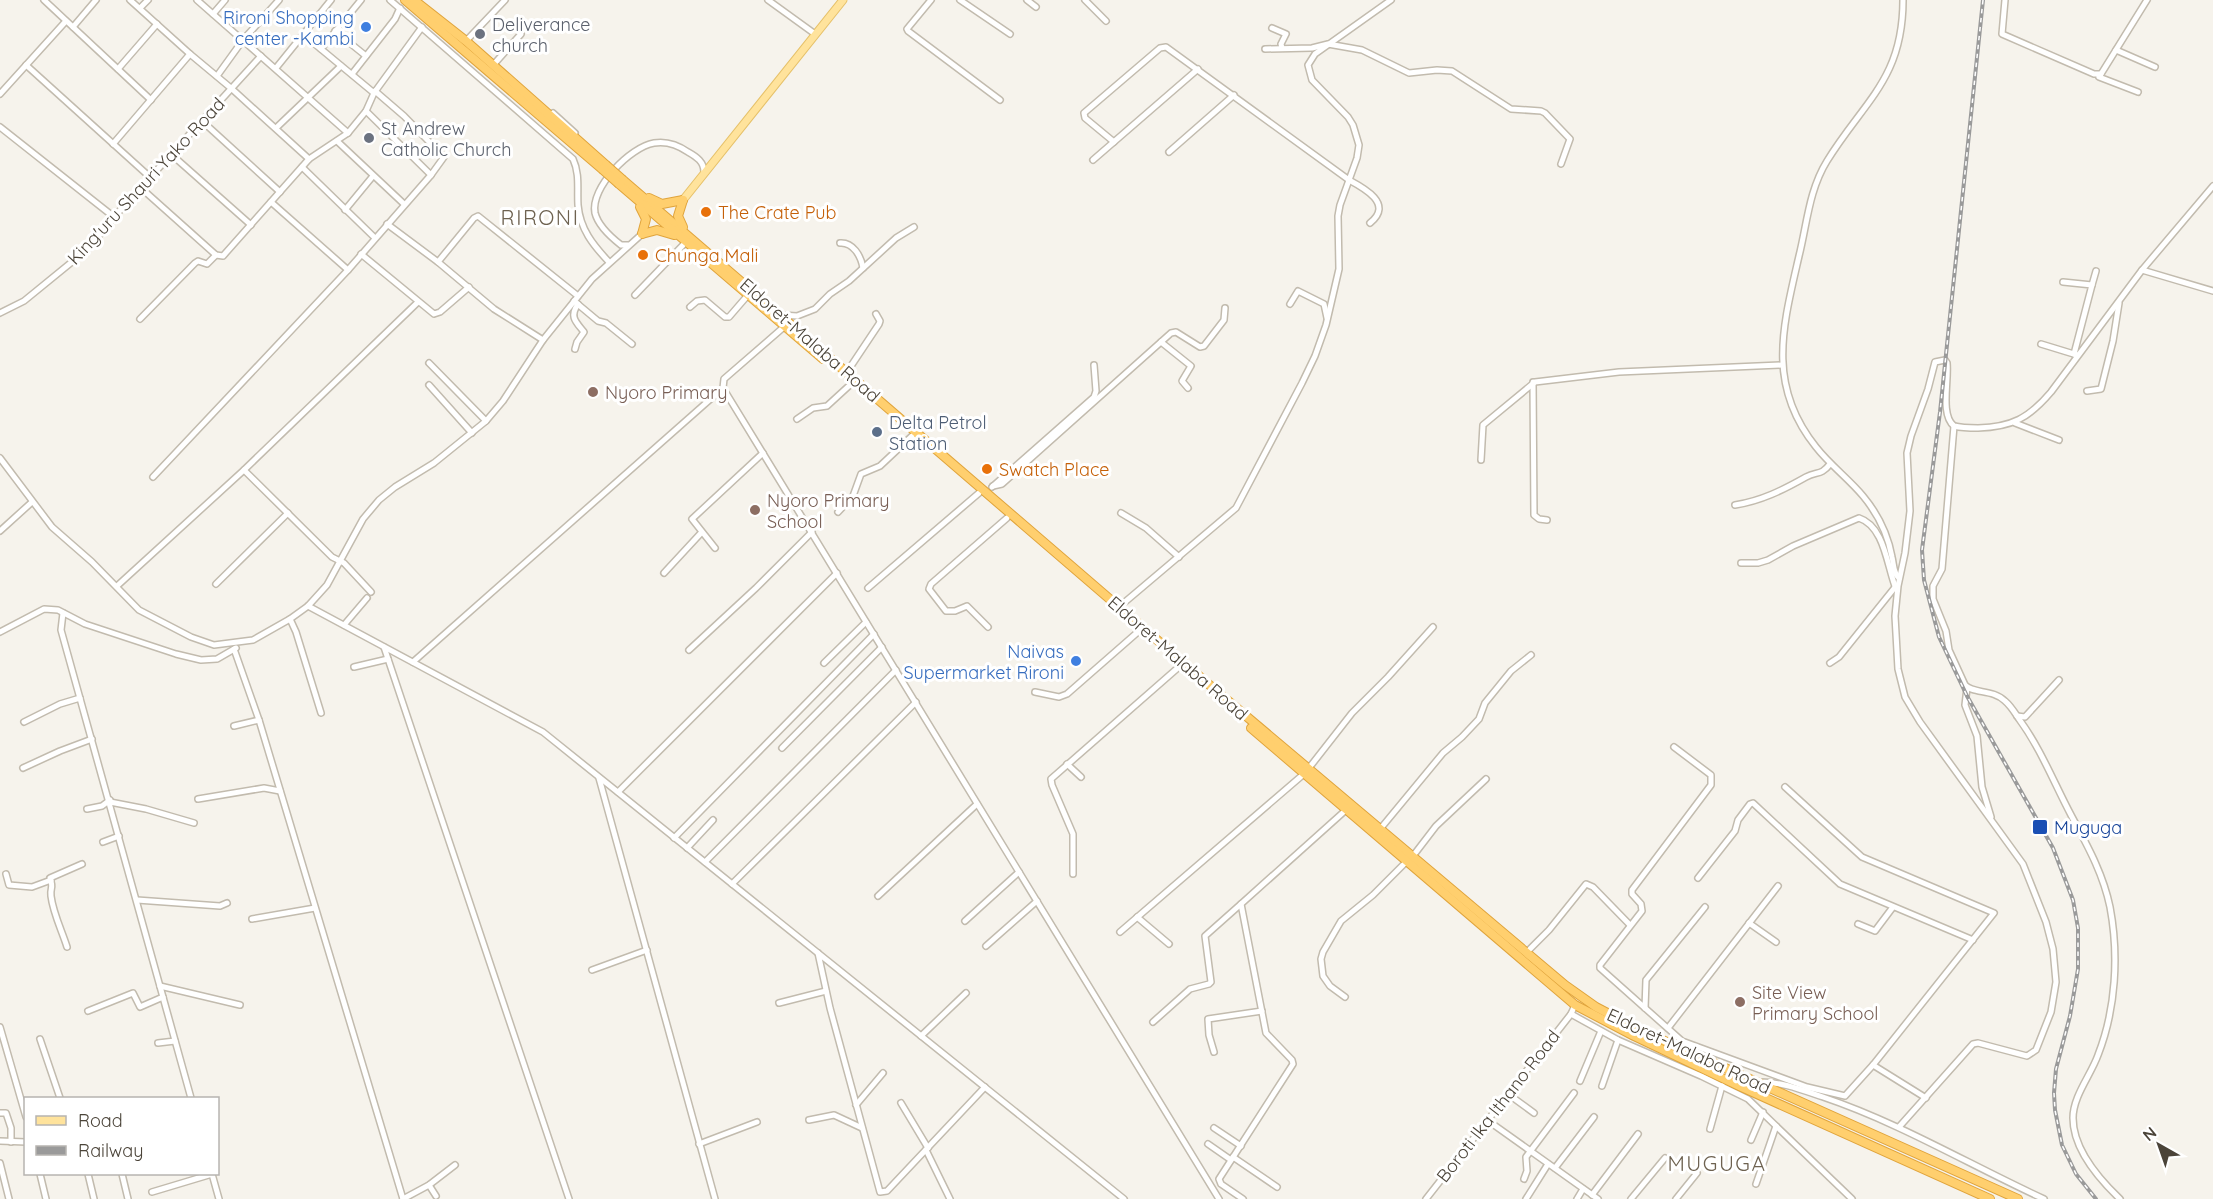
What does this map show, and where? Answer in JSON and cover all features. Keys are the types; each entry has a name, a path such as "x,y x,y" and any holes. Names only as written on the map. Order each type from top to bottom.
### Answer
{"highway":[{"name":"Eldoret-Malaba Road","path":"405,0 604,167"},
{"name":"Eldoret-Malaba Road","path":"414,0 467,40 621,182 697,243 986,491 1307,771 1347,809 1565,985 1616,1019 2018,1199"},
{"name":"Eldoret-Malaba Road","path":"633,192 685,240 912,436 986,491 1007,518 1180,666 1307,771 1381,828 1410,858 1575,1005 1739,1086 1990,1199"},
{"path":"633,192 663,204 682,200"},
{"path":"633,192 645,214 646,222 642,234 663,231 685,240"},
{"path":"682,200 678,211 679,221 697,243"}],"main road":[{"path":"682,200 843,0"}],"street":[{"path":"44,0 151,100"},
{"path":"73,27 96,0"},
{"path":"130,0 309,159"},
{"path":"140,8 148,0"},
{"path":"197,0 348,133"},
{"path":"213,14 225,0"},
{"path":"217,76 243,40 279,0"},
{"path":"321,49 361,0"},
{"path":"390,0 573,159 577,167 578,206 585,231 591,242 609,262"},
{"path":"505,0 467,40 591,147"},
{"path":"768,0 815,34"},
{"path":"931,0 907,28 908,32 1000,100"},
{"path":"960,0 1010,34"},
{"path":"1027,0 1036,7"},
{"path":"1085,0 1106,21"},
{"path":"1119,607 1230,514 1242,498 1315,356 1327,320 1339,269 1338,216 1359,152 1356,132 1348,117 1312,80 1308,70 1309,61 1328,44 1391,0"},
{"path":"1899,578 1895,574 1889,543 1876,513 1863,495 1830,464 1809,438 1798,418 1786,387 1782,365 1784,328 1812,193 1826,162 1884,81 1899,41 1903,0"},
{"path":"2005,0 2002,34 2094,74 2101,74"},
{"path":"2138,92 2099,77 2147,0"},
{"path":"276,68 304,35 327,1"},
{"path":"352,74 395,19 400,8"},
{"path":"0,93 66,21"},
{"path":"118,69 157,24"},
{"path":"141,188 216,255 223,256 309,159 348,133 366,111 375,92 422,27"},
{"path":"495,63 521,34 516,27"},
{"path":"1272,28 1286,34 1281,44 1282,48"},
{"path":"335,31 366,56"},
{"path":"153,477 348,270 444,157 404,116 304,35"},
{"path":"1265,49 1311,48 1328,44 1362,50 1409,73 1452,71 1510,109 1543,111 1570,139 1561,164"},
{"path":"1114,142 1085,118 1084,113 1160,48 1166,47 1349,180 1371,193 1378,202 1377,217 1370,223"},
{"path":"2116,50 2155,67"},
{"path":"112,144 190,54"},
{"name":"King'uru Shauri Yako Road","path":"0,313 24,301 90,248 114,217 261,56"},
{"path":"26,65 151,178"},
{"path":"276,128 341,66"},
{"path":"1093,160 1198,69"},
{"path":"1169,152 1233,95"},
{"path":"366,111 430,175"},
{"path":"202,122 280,192"},
{"path":"0,127 114,217"},
{"path":"337,141 405,204"},
{"path":"628,245 621,245 605,230 597,219 595,208 598,193 626,159 644,146 671,143 697,157 702,163 704,172"},
{"path":"172,155 251,225"},
{"path":"302,167 375,238"},
{"path":"345,210 373,176"},
{"path":"1954,426 1984,428 2015,423 2042,402 2142,270 2213,186"},
{"path":"271,202 348,270"},
{"path":"438,262 478,216 577,300 598,321 606,323 632,344"},
{"path":"387,224 438,262 494,309 543,340"},
{"path":"780,315 796,316 815,309 896,238 914,227"},
{"path":"0,632 44,609 58,610 85,624 201,660 217,659 290,619 308,606 327,585 363,519 379,500 434,464 486,420 503,401 543,340 609,262 642,234"},
{"path":"636,295 685,240"},
{"path":"840,243 844,242 852,247 861,259 863,268"},
{"path":"361,254 430,312 436,314 469,287"},
{"path":"140,320 195,263 198,261 207,264 216,255"},
{"path":"2142,270 2213,291"},
{"path":"2077,355 2096,271"},
{"path":"2063,282 2092,285"},
{"path":"1290,304 1298,291 1324,304 1327,320"},
{"path":"690,307 697,301 705,300 729,317 748,295"},
{"path":"575,349 584,332 573,316 577,300"},
{"path":"2087,391 2101,389 2113,341 2119,301"},
{"path":"117,586 244,471 418,302"},
{"path":"986,491 1002,484 1175,332 1202,347 1224,320 1225,308"},
{"path":"847,372 879,324 880,321 876,314"},
{"path":"785,326 724,379 723,388 1219,1199"},
{"path":"1161,342 1191,367 1182,381 1188,388"},
{"path":"2041,344 2077,355"},
{"path":"1830,663 1839,657 1896,586 1905,553 1910,511 1906,453 1937,360 1945,360 1947,363 1946,411 1948,419 1954,426 1942,569 1934,583 1933,600 1946,631 1949,650 1967,688 1965,705 1977,736 1982,787 1993,823"},
{"path":"429,363 486,420"},
{"path":"868,588 986,491 1094,397 1096,391 1094,364"},
{"path":"1481,460 1483,425 1533,382 1619,372 1782,365"},
{"path":"1533,382 1534,515 1539,519 1547,520"},
{"path":"797,419 814,408 827,406 851,384"},
{"path":"429,385 471,433"},
{"path":"412,662 723,388"},
{"path":"2015,423 2059,440"},
{"path":"837,512 853,496 861,474 880,466 912,436"},
{"path":"715,548 692,519 764,453"},
{"path":"0,458 51,526 139,609 191,637 214,645 247,641"},
{"path":"1735,505 1774,495 1811,475 1824,472 1830,464"},
{"path":"244,471 332,557 344,563 371,592"},
{"path":"0,531 32,502"},
{"path":"216,584 288,513"},
{"path":"1121,513 1146,528 1179,557"},
{"path":"988,627 967,606 946,611 929,589 931,584 1007,518"},
{"path":"1741,563 1764,561 1859,518 1868,523 1880,539 1896,586 1896,652 1905,696 1920,722 2023,864 2046,922 2056,971 2055,996 2036,1050 2027,1056 1978,1043 1973,1044 1899,1127"},
{"path":"689,650 812,532"},
{"path":"664,573 701,533"},
{"path":"618,792 837,573"},
{"path":"344,625 367,598"},
{"path":"308,606 533,726 1124,1199"},
{"path":"63,613 61,630 191,1097"},
{"path":"290,619 321,713"},
{"path":"824,663 866,622"},
{"path":"1120,932 1307,771 1352,713 1388,677 1432,627"},
{"path":"1035,692 1059,697 1067,694 1139,631"},
{"path":"674,837 874,634"},
{"path":"384,647 569,1199"},
{"path":"782,748 882,647"},
{"path":"234,649 259,720 403,1199 429,1185 454,1165"},
{"path":"1381,828 1443,753 1479,719 1485,703 1513,669 1531,655"},
{"path":"354,667 388,659"},
{"path":"1073,874 1073,834 1051,781 1053,777 1180,666"},
{"path":"705,862 896,670"},
{"path":"2016,715 2025,717 2059,680"},
{"path":"1967,688 1997,695 2016,715 2038,748 2100,872 2109,906 2114,951 2112,998 2102,1044 2075,1105 2073,1116 2081,1148 2092,1167 2120,1199"},
{"path":"24,722 60,704 80,698"},
{"path":"732,884 916,702"},
{"path":"234,726 259,720"},
{"path":"23,768 92,739"},
{"path":"1674,747 1711,775 1712,785 1632,890 1632,894 1642,908 1600,966 1682,1041 1808,1087 1843,1096 1874,1065 1993,912 1862,857 1785,787"},
{"path":"1067,764 1081,777"},
{"path":"599,777 715,1199"},
{"path":"1346,997 1330,986 1323,976 1321,959 1341,921 1373,895 1410,858 1436,826 1486,779"},
{"path":"198,800 253,789 264,788 280,791"},
{"path":"87,810 110,801 194,823"},
{"path":"1698,878 1736,831 1738,820 1752,803 1840,884 1973,940"},
{"path":"878,896 978,804"},
{"path":"1153,1022 1190,989 1211,982 1205,936 1347,809"},
{"path":"687,848 713,820"},
{"path":"103,842 119,836"},
{"path":"6,874 9,885 32,887 82,864"},
{"path":"965,921 1019,872"},
{"path":"51,880 53,886 51,896 67,947"},
{"path":"1526,954 1549,930 1586,884 1593,887 1630,925"},
{"path":"1668,1028 1778,886"},
{"path":"137,900 220,906 227,903"},
{"path":"986,946 1037,901"},
{"path":"1241,904 1267,1036 1292,1060 1293,1064 1219,1181 1243,1199"},
{"path":"1645,1008 1646,980 1705,907"},
{"path":"1858,924 1875,931 1893,907"},
{"path":"252,919 315,908"},
{"path":"1137,917 1170,944"},
{"path":"1749,923 1776,942"},
{"path":"592,970 647,950"},
{"path":"818,953 880,1192 887,1191 985,1087"},
{"path":"160,986 240,1005"},
{"path":"779,1003 826,991"},
{"path":"88,1011 133,993 140,1007 163,997"},
{"path":"921,1036 966,993"},
{"name":"Boroti Ika Ithano Road","path":"1426,1199 1571,1014 1575,1005"},
{"path":"1214,1052 1209,1035 1208,1019 1262,1011"},
{"path":"1571,1014 1618,1040 1748,1099 1852,1199"},
{"path":"0,1027 24,1111"},
{"path":"1580,1081 1601,1031"},
{"path":"40,1039 60,1097"},
{"path":"1602,1086 1618,1040"},
{"path":"158,1043 175,1041"},
{"path":"1874,1065 1926,1098"},
{"path":"856,1105 883,1073"},
{"path":"1756,1082 1776,1082 1841,1103 1899,1127 2044,1199"},
{"path":"1710,1129 1722,1086"},
{"path":"1524,1179 1527,1171 1526,1157 1529,1151 1574,1093"},
{"path":"1508,1094 1534,1113"},
{"path":"901,1103 927,1149 950,1199"},
{"path":"1751,1140 1763,1112"},
{"path":"0,1113 6,1113 11,1142"},
{"path":"809,1120 834,1115 862,1128"},
{"path":"1555,1168 1594,1117"},
{"path":"1487,1120 1598,1199"},
{"path":"699,1144 758,1122"},
{"path":"1756,1184 1776,1126"},
{"path":"1214,1128 1241,1146"},
{"path":"1592,1195 1638,1134"},
{"path":"0,1141 24,1142"},
{"path":"1208,1144 1277,1187"},
{"path":"1631,1199 1665,1158"},
{"path":"0,1163 9,1199"},
{"path":"1526,1199 1548,1164"},
{"path":"1676,1199 1697,1173"},
{"path":"40,1175 46,1199"},
{"path":"88,1175 94,1199"},
{"path":"122,1175 128,1199"},
{"path":"152,1192 209,1175"},
{"path":"212,1175 219,1199"},
{"path":"429,1185 436,1196"},
{"path":"1577,1199 1583,1189"}],"railway":[{"path":"1983,0 1940,412 1922,550 1924,580 1939,637 1967,696 2053,848 2073,900 2078,928 2078,969 2070,1016 2056,1069 2055,1110 2062,1145 2076,1174 2096,1199"}],"place":[{"name":"Rironi Shopping center -Kambi","path":"366,27"},
{"name":"Deliverance church","path":"480,34"},
{"name":"St Andrew Catholic Church","path":"369,138"},
{"name":"The Crate Pub","path":"706,212"},
{"name":"Chunga Mali","path":"643,255"},
{"name":"Nyoro Primary","path":"593,392"},
{"name":"Delta Petrol Station","path":"877,432"},
{"name":"Swatch Place","path":"987,469"},
{"name":"Nyoro Primary School","path":"755,510"},
{"name":"Naivas Supermarket Rironi","path":"1076,661"},
{"name":"Muguga","path":"2040,827"},
{"name":"Site View Primary School","path":"1740,1002"}],"district":[{"name":"RIRONI","path":"540,217"},
{"name":"MUGUGA","path":"1717,1163"}]}
